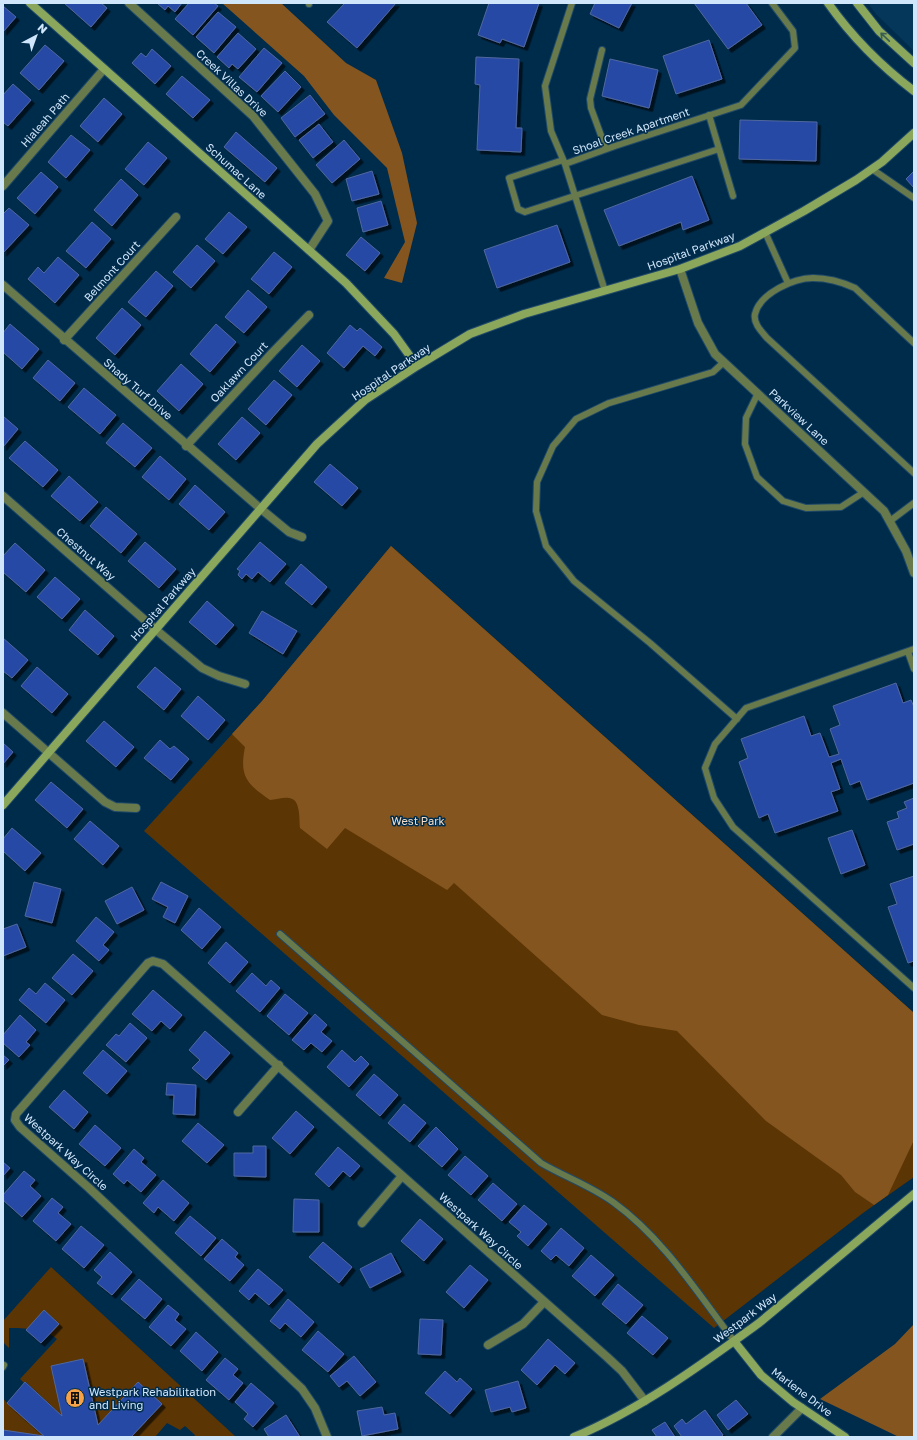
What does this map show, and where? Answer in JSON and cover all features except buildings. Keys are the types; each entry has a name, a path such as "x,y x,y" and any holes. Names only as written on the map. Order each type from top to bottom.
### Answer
{"street":[{"name":"Schumac Lane","path":"30,3 309,250 371,308 394,334 417,366"},
{"name":"Creek Villas Drive","path":"128,3 253,116 315,194 328,221 309,250"},
{"path":"828,3 859,42 895,76 914,91"},
{"path":"857,3 879,31 914,63"},
{"name":"Hialeah Path","path":"3,186 104,69"},
{"name":"Hospital Parkway","path":"3,805 317,444 365,400 417,366 477,332 524,314 680,269 740,246 804,211 872,169 914,133"},
{"name":"Belmont Court","path":"64,340 176,217"},
{"name":"Parkview Lane","path":"680,269 698,323 715,354 884,511 912,563 914,573"},
{"name":"Shady Turf Drive","path":"3,285 186,446 289,532 302,537"},
{"name":"Oaklawn Court","path":"186,446 309,315"},
{"name":"Chestnut Way","path":"3,496 155,630 202,668 219,676 244,684"},
{"path":"3,713 105,802 115,807 136,808"},
{"name":"Westpark Way Circle","path":"327,1437 315,1408 302,1389 89,1188 20,1128 15,1120 16,1114 21,1108 148,963 153,961 163,964 612,1361 645,1401"},
{"path":"238,1112 278,1065"},
{"path":"362,1223 402,1176"},
{"name":"Westpark Way","path":"574,1437 601,1426 645,1401 734,1341 759,1323 914,1194"},
{"path":"488,1345 522,1324 544,1302"},
{"name":"Marlene Drive","path":"734,1341 761,1375 802,1408 845,1437"},
{"path":"772,1437 802,1408"}],"lane":[{"name":"Shoal Creek Apartment","path":"572,3 546,86 551,131 564,162 741,105 795,48 793,31 772,3"},
{"path":"602,50 590,99 606,149"},
{"path":"709,115 733,196"},
{"path":"605,291 575,197 564,162 509,178 518,209 525,212 575,197 719,149"},
{"path":"872,169 914,198"},
{"path":"765,232 788,283"},
{"path":"914,343 855,288 845,284 812,278 788,283 772,292 760,303 755,314 758,328 767,338 914,473"},
{"path":"724,362 713,372 609,403 576,419 553,446 538,482 536,511 546,546 574,581 650,643 737,719"},
{"path":"758,393 746,418 745,444 757,477 783,501 806,508 841,507 864,492"},
{"path":"890,521 914,503"},
{"path":"914,669 911,650 746,708 714,744 705,768 714,798 733,828 914,988"},
{"path":"280,934 541,1163 588,1186 612,1201 637,1222 662,1247 734,1341"}],"shaded area":[{"path":"868,3 914,3 914,51 876,14"}],"green space":[{"path":"222,3 281,3 346,63 376,80 402,153 417,223 402,283 384,278 405,242 387,168 334,115 304,76"},
{"name":"West Park","path":"391,546 914,1013 914,1177 863,1213 714,1328 144,831 264,699"},
{"path":"391,546 914,1013 914,1140 888,1195 874,1205 855,1192 841,1175 766,1121 677,1031 639,1025 602,1015 454,883 447,890 345,828 327,849 300,828 299,810 293,799 287,798 270,800 250,784 244,773 243,766 245,747 232,734 262,701"},
{"path":"51,1267 236,1437 194,1437 195,1435 185,1426 180,1430 167,1423 155,1437 131,1437 162,1405 138,1382 98,1425 83,1359 51,1366 62,1416 26,1382 24,1383 20,1379 57,1339 41,1331 9,1328 9,1348 3,1342 3,1321"},
{"path":"914,1324 914,1437 899,1437 820,1399 895,1344"},
{"path":"3,1398 6,1402 44,1436 3,1430"}],"place":[{"name":"Westpark Rehabilitation and Living","path":"75,1398"}]}
